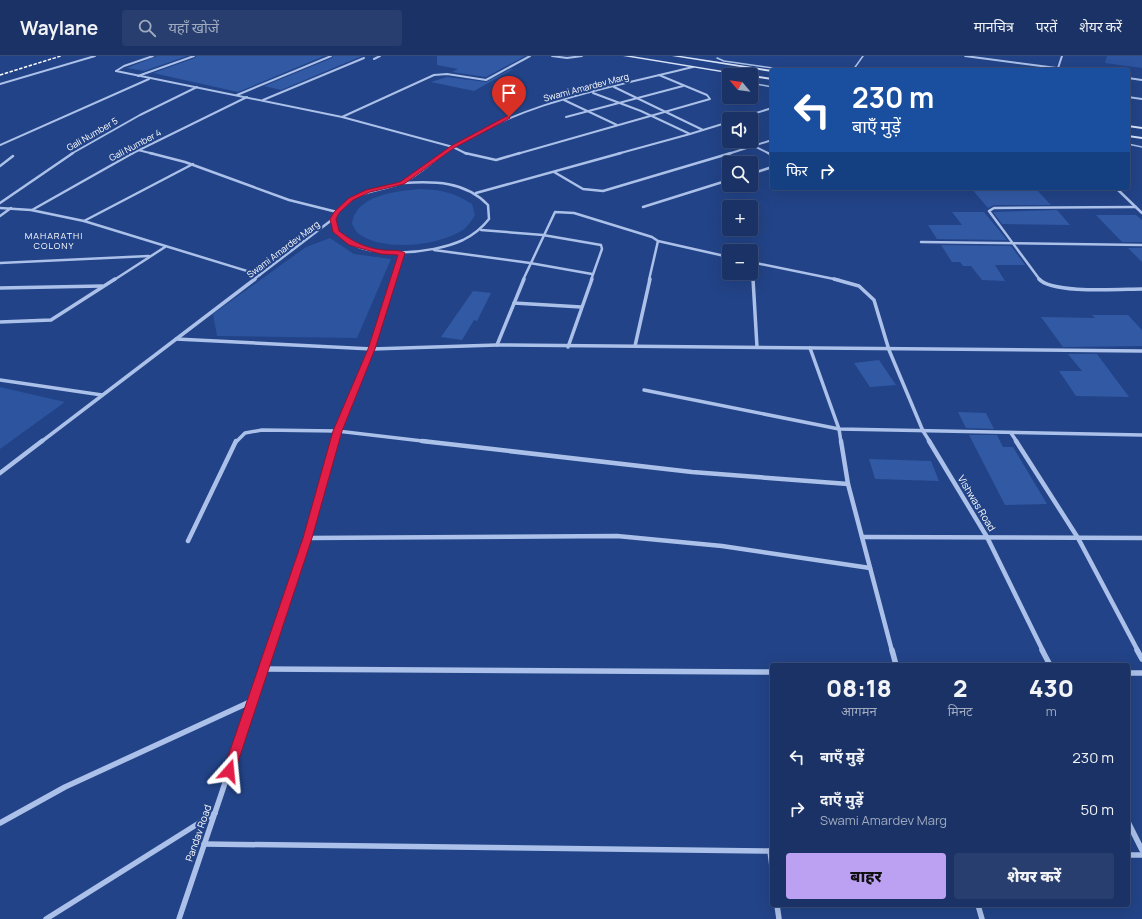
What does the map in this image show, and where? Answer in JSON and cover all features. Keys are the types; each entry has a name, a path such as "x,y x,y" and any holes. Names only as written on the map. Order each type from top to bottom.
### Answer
{"main road":[{"path":"625,56 722,72"},
{"path":"674,56 770,71"},
{"path":"693,67 712,62 718,57"},
{"path":"758,77 770,79"},
{"path":"1130,126 1142,128"},
{"path":"1130,136 1142,138"}],"street":[{"path":"0,84 95,56"},
{"path":"153,56 124,66 116,71 263,100 342,118 453,147 467,154 496,160 710,99 707,95 659,75"},
{"path":"138,76 194,56"},
{"path":"237,95 331,56"},
{"path":"374,59 380,56"},
{"path":"342,118 434,74 447,74 486,80 530,56"},
{"path":"552,56 567,58 582,56"},
{"path":"965,56 1058,68 1062,56"},
{"path":"263,100 364,58 359,57"},
{"name":"Swami Amardev Marg","path":"0,473 333,219 336,212 351,199 368,191 402,183 453,147 509,117 563,100 693,67"},
{"path":"0,145 150,78"},
{"path":"1130,78 1142,80"},
{"path":"566,118 684,86"},
{"path":"613,87 703,130"},
{"name":"Gali Number 5","path":"0,203 76,151 140,115 197,88"},
{"path":"592,93 651,116 690,134"},
{"path":"1130,96 1142,99"},
{"name":"Gali Number 4","path":"31,210 138,150 247,97"},
{"path":"563,100 618,125"},
{"path":"758,112 770,109"},
{"path":"476,193 722,124"},
{"path":"758,144 770,140"},
{"path":"554,172 584,190 596,192 665,174 743,148"},
{"path":"758,148 770,153"},
{"path":"138,150 193,164 289,200 336,212"},
{"path":"0,166 13,156"},
{"path":"84,221 193,164"},
{"path":"758,172 770,168"},
{"path":"643,207 722,182"},
{"path":"333,219 336,232 351,244 381,252 402,253 431,250 464,239 481,230 489,219 488,205 476,193 459,186 444,183 402,183"},
{"path":"1118,190 1142,213"},
{"path":"1136,207 990,209 990,214 1014,243 1041,281 1047,285 1065,288 1142,289"},
{"path":"0,208 31,210 84,221 260,275"},
{"path":"0,216 11,208"},
{"path":"497,346 530,263 555,212 566,211 622,227 652,237 658,241 722,255"},
{"path":"481,230 543,235 601,245 602,249 592,274 568,347"},
{"path":"635,346 658,241"},
{"path":"921,242 1142,245"},
{"path":"0,322 50,320 165,247"},
{"path":"431,250 530,263 592,274"},
{"name":"Pandav Road","path":"178,919 308,538 337,431 372,349 402,253"},
{"path":"0,262 151,256"},
{"name":"Vishwas Road","path":"758,263 850,282 859,286 874,300 889,350 923,431 987,537 1049,663"},
{"path":"752,280 756,347"},
{"path":"0,288 103,286"},
{"path":"514,303 581,307"},
{"path":"176,339 372,349 497,346 635,346 889,350 1142,351"},
{"path":"810,348 839,429 848,484 895,663"},
{"path":"0,380 102,395"},
{"path":"644,390 839,429 1142,435"},
{"path":"188,541 237,439 245,433 262,430 337,431 692,472 848,484"},
{"path":"1011,433 1078,538 1142,659"},
{"path":"308,538 617,536 722,546 870,568"},
{"path":"862,537 901,539 987,537 1142,538"},
{"path":"263,669 770,672"},
{"path":"1130,674 1142,674"},
{"path":"0,822 65,787 252,701"},
{"path":"46,919 215,813"},
{"path":"1130,826 1142,850"},
{"path":"204,844 770,851"},
{"path":"1130,855 1142,855"},
{"path":"777,907 779,919"},
{"path":"979,907 982,919"}],"lane":[{"path":"854,68 863,56"},
{"path":"718,57 724,61 773,68"},
{"path":"758,84 770,87"},
{"path":"1130,144 1142,147"}],"shaded area":[{"path":"1107,56 1142,56 1142,68 1105,63"},
{"path":"420,189 435,190 453,194 472,204 475,215 463,230 452,236 426,243 396,245 382,243 370,240 356,231 352,224 355,214 369,201 378,196 389,193"},
{"path":"330,238 354,254 391,259 357,338 217,336 213,314 306,247"},
{"path":"0,387 65,402 0,449"}],"building":[{"path":"157,56 187,56 144,71 127,68"},
{"path":"196,56 324,56 238,92 153,73 195,58"},
{"path":"333,56 362,56 281,90 264,86 332,58"},
{"path":"437,56 525,56 486,77 452,72 458,69 437,65"},
{"path":"513,69 474,91 431,82 447,77 486,82"},
{"path":"973,190 1037,190 1051,205 994,205 988,208"},
{"path":"1057,210 1070,225 1002,224 993,212"},
{"path":"952,212 984,212 1007,240 937,239 928,225 962,225"},
{"path":"1096,215 1136,215 1142,220 1142,242 1122,242"},
{"path":"941,245 1011,246 1025,265 995,265 1005,281 982,280 971,266 963,266 960,262 952,262"},
{"path":"1128,248 1142,248 1142,262"},
{"path":"473,291 491,293 477,321 474,320 462,340 441,337"},
{"path":"1092,315 1128,315 1142,330 1142,346 1063,347 1041,317 1095,318"},
{"path":"1068,354 1097,354 1129,397 1076,396 1059,371 1082,371"},
{"path":"879,360 896,385 870,387 854,363"},
{"path":"958,412 986,413 994,429 966,428"},
{"path":"969,435 997,435 1003,447 1013,447 1047,504 1005,505"},
{"path":"869,459 931,461 939,481 875,479"}],"railway":[{"path":"0,75 61,56"}],"district":[{"name":"MAHARATHI COLONY","path":"54,240"}],"route":[{"path":"229,771 308,538 337,431 372,349 402,253 381,252 351,244 336,232 333,226 333,219 336,212 351,199 368,191 402,183 453,147 497,122 509,117"}]}
